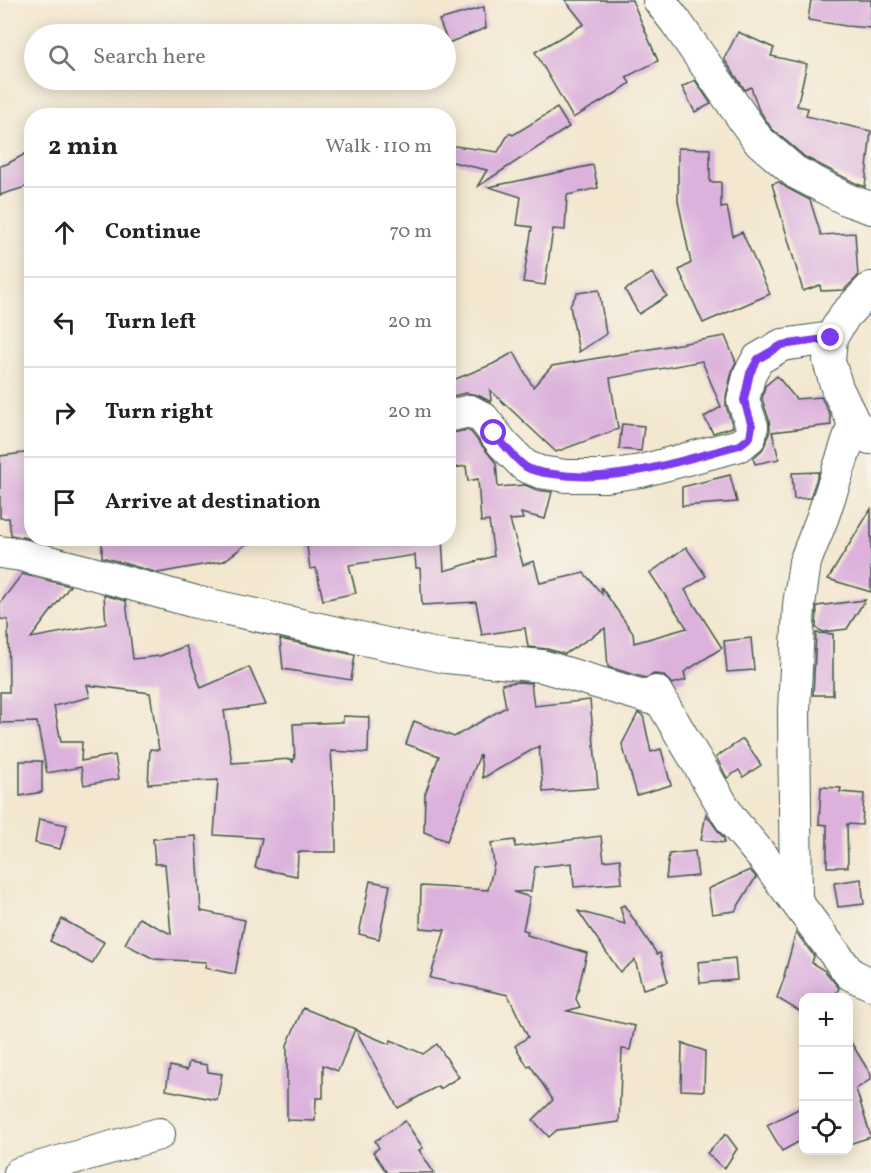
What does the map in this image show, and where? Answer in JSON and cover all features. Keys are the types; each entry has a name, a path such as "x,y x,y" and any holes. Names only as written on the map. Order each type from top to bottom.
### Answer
{"street":[{"path":"659,0 758,140 795,172 848,200 871,208"},
{"path":"796,901 794,710 799,605 805,562 823,516 862,431 837,388 829,361 831,338 845,315 871,288"},
{"path":"456,414 470,411 483,418 503,444 525,466 540,472 566,476 606,476 640,471 740,445 750,437 752,426 744,400 750,373 758,359 782,345 831,338"},
{"path":"0,552 81,570 196,602 413,650 446,657 542,666 650,698 656,692 730,818 766,861 850,974 871,984"},
{"path":"20,1173 159,1134"}],"building":[{"path":"565,0 632,0 658,61 626,77 630,83 573,118 535,52 584,24"},
{"path":"811,0 871,0 871,28 808,20"},
{"path":"484,7 486,28 456,40 456,24 441,24 439,20"},
{"path":"738,32 774,48 771,56 807,64 797,106 808,108 806,116 871,131 865,187 805,157 771,128 758,108 751,87 745,90 724,59"},
{"path":"695,80 711,104 695,112 682,87"},
{"path":"557,108 569,127 477,187 487,170 456,163 456,146 498,152 509,133 513,135"},
{"path":"678,148 710,149 710,182 721,182 721,208 727,207 733,236 742,232 770,294 703,323 679,270 691,263 678,201"},
{"path":"24,154 24,188 0,195 0,166"},
{"path":"593,165 598,188 567,195 565,230 553,229 545,285 523,282 532,227 517,225 521,197 489,187"},
{"path":"779,182 810,200 821,235 855,233 858,276 844,290 821,291 820,285 803,291 772,184"},
{"path":"652,273 667,296 639,314 625,290"},
{"path":"599,290 606,334 579,352 570,306 577,293"},
{"path":"725,336 736,362 726,396 726,406 733,427 713,433 704,417 721,407 702,361 610,378 618,429 556,452 490,390 491,402 478,395 466,393 456,396 456,379 493,364 514,352 533,387 552,366"},
{"path":"777,376 796,399 821,397 830,415 831,425 772,432 779,459 755,464 753,458 762,450 770,429 762,399 765,386"},
{"path":"622,424 644,426 641,451 619,449"},
{"path":"467,430 471,432 496,463 498,487 525,485 537,490 552,492 545,519 521,513 523,519 510,520 523,565 534,561 540,583 584,573 602,594 601,587 633,633 634,643 687,628 650,573 686,547 706,576 685,590 722,648 684,672 686,680 672,684 663,675 654,674 646,678 608,667 605,628 565,654 528,647 525,628 482,635 476,602 422,605 420,568 416,568 415,555 349,565 356,593 323,600 316,568 310,569 307,546 442,546 444,571 494,556 489,521 481,522 478,479 468,481 466,466 456,468 456,432"},
{"path":"24,453 24,537 11,535 9,518 0,518 0,456"},
{"path":"819,472 810,498 794,499 792,473"},
{"path":"730,475 737,502 682,506 682,487"},
{"path":"871,509 871,592 828,579"},
{"path":"102,546 244,546 224,561 158,573 102,557"},
{"path":"22,574 70,586 31,638 106,624 104,595 126,601 133,659 160,656 186,646 201,688 249,667 266,705 224,711 232,763 291,759 293,763 295,759 293,724 343,722 343,716 369,717 368,753 331,751 335,795 336,852 298,852 297,876 255,868 262,838 214,835 218,780 148,784 150,749 159,750 150,693 87,685 90,697 54,706 61,742 82,742 81,761 115,755 119,779 84,785 81,767 47,773 37,722 0,723 0,692 9,692 8,620 0,619 0,603"},
{"path":"865,600 847,629 823,632 816,628 817,606"},
{"path":"816,633 833,634 833,695 813,695"},
{"path":"751,638 754,670 727,672 724,641"},
{"path":"280,639 355,655 351,680 283,669"},
{"path":"531,683 534,706 590,700 598,788 543,792 539,746 483,778 480,754 447,841 424,832 425,794 439,756 406,744 414,721 454,737 506,707 502,684"},
{"path":"638,713 643,715 651,752 661,749 671,785 637,795 622,744"},
{"path":"743,739 761,765 743,777 739,770 727,778 716,757"},
{"path":"20,761 42,761 42,792 20,796"},
{"path":"821,787 841,788 840,792 864,794 862,825 847,824 848,867 827,867 827,825 819,824"},
{"path":"706,814 724,839 724,843 701,840"},
{"path":"39,819 67,825 60,849 35,843"},
{"path":"196,836 201,911 245,920 235,974 205,968 206,962 154,959 125,944 139,918 171,934 165,864 155,864 153,839"},
{"path":"601,836 604,861 620,859 622,883 574,887 572,863 535,867 531,891 513,892 530,897 523,930 528,931 527,935 587,953 576,999 580,1007 567,1011 635,1026 630,1050 622,1049 619,1122 557,1130 549,1137 533,1120 553,1100 515,1046 528,1037 508,995 430,978 445,930 420,928 421,886 488,890 494,864 491,843 515,840 515,847"},
{"path":"695,851 698,876 666,879 669,854"},
{"path":"750,870 756,877 735,911 712,914 708,889"},
{"path":"861,879 864,904 838,907 834,883"},
{"path":"370,881 390,885 379,939 359,934"},
{"path":"624,905 657,954 660,953 668,982 643,989 635,960 620,972 578,911 625,924 620,907"},
{"path":"62,919 104,942 92,964 50,941"},
{"path":"796,932 814,956 812,963 825,971 839,988 836,993 799,993 799,1011 777,998"},
{"path":"735,958 737,980 700,983 698,962"},
{"path":"303,1008 355,1029 338,1071 323,1065 323,1098 316,1098 315,1121 287,1120 287,1045"},
{"path":"356,1030 389,1044 391,1040 423,1054 437,1044 459,1077 440,1089 438,1086 398,1108"},
{"path":"682,1043 705,1051 704,1091 681,1090"},
{"path":"853,1046 871,1075 871,1079 856,1089 871,1137 853,1143"},
{"path":"189,1062 207,1065 208,1072 222,1074 217,1100 166,1090 170,1066 187,1070"},
{"path":"799,1109 799,1142 782,1151 767,1125"},
{"path":"405,1121 423,1148 419,1150 434,1173 387,1173 373,1152 379,1148 375,1141"},
{"path":"726,1134 737,1149 724,1169 707,1153"}],"route":[{"path":"494,433 525,466 540,472 566,476 606,476 640,471 740,445 750,437 752,426 744,400 750,373 758,359 782,345 831,338"}]}
